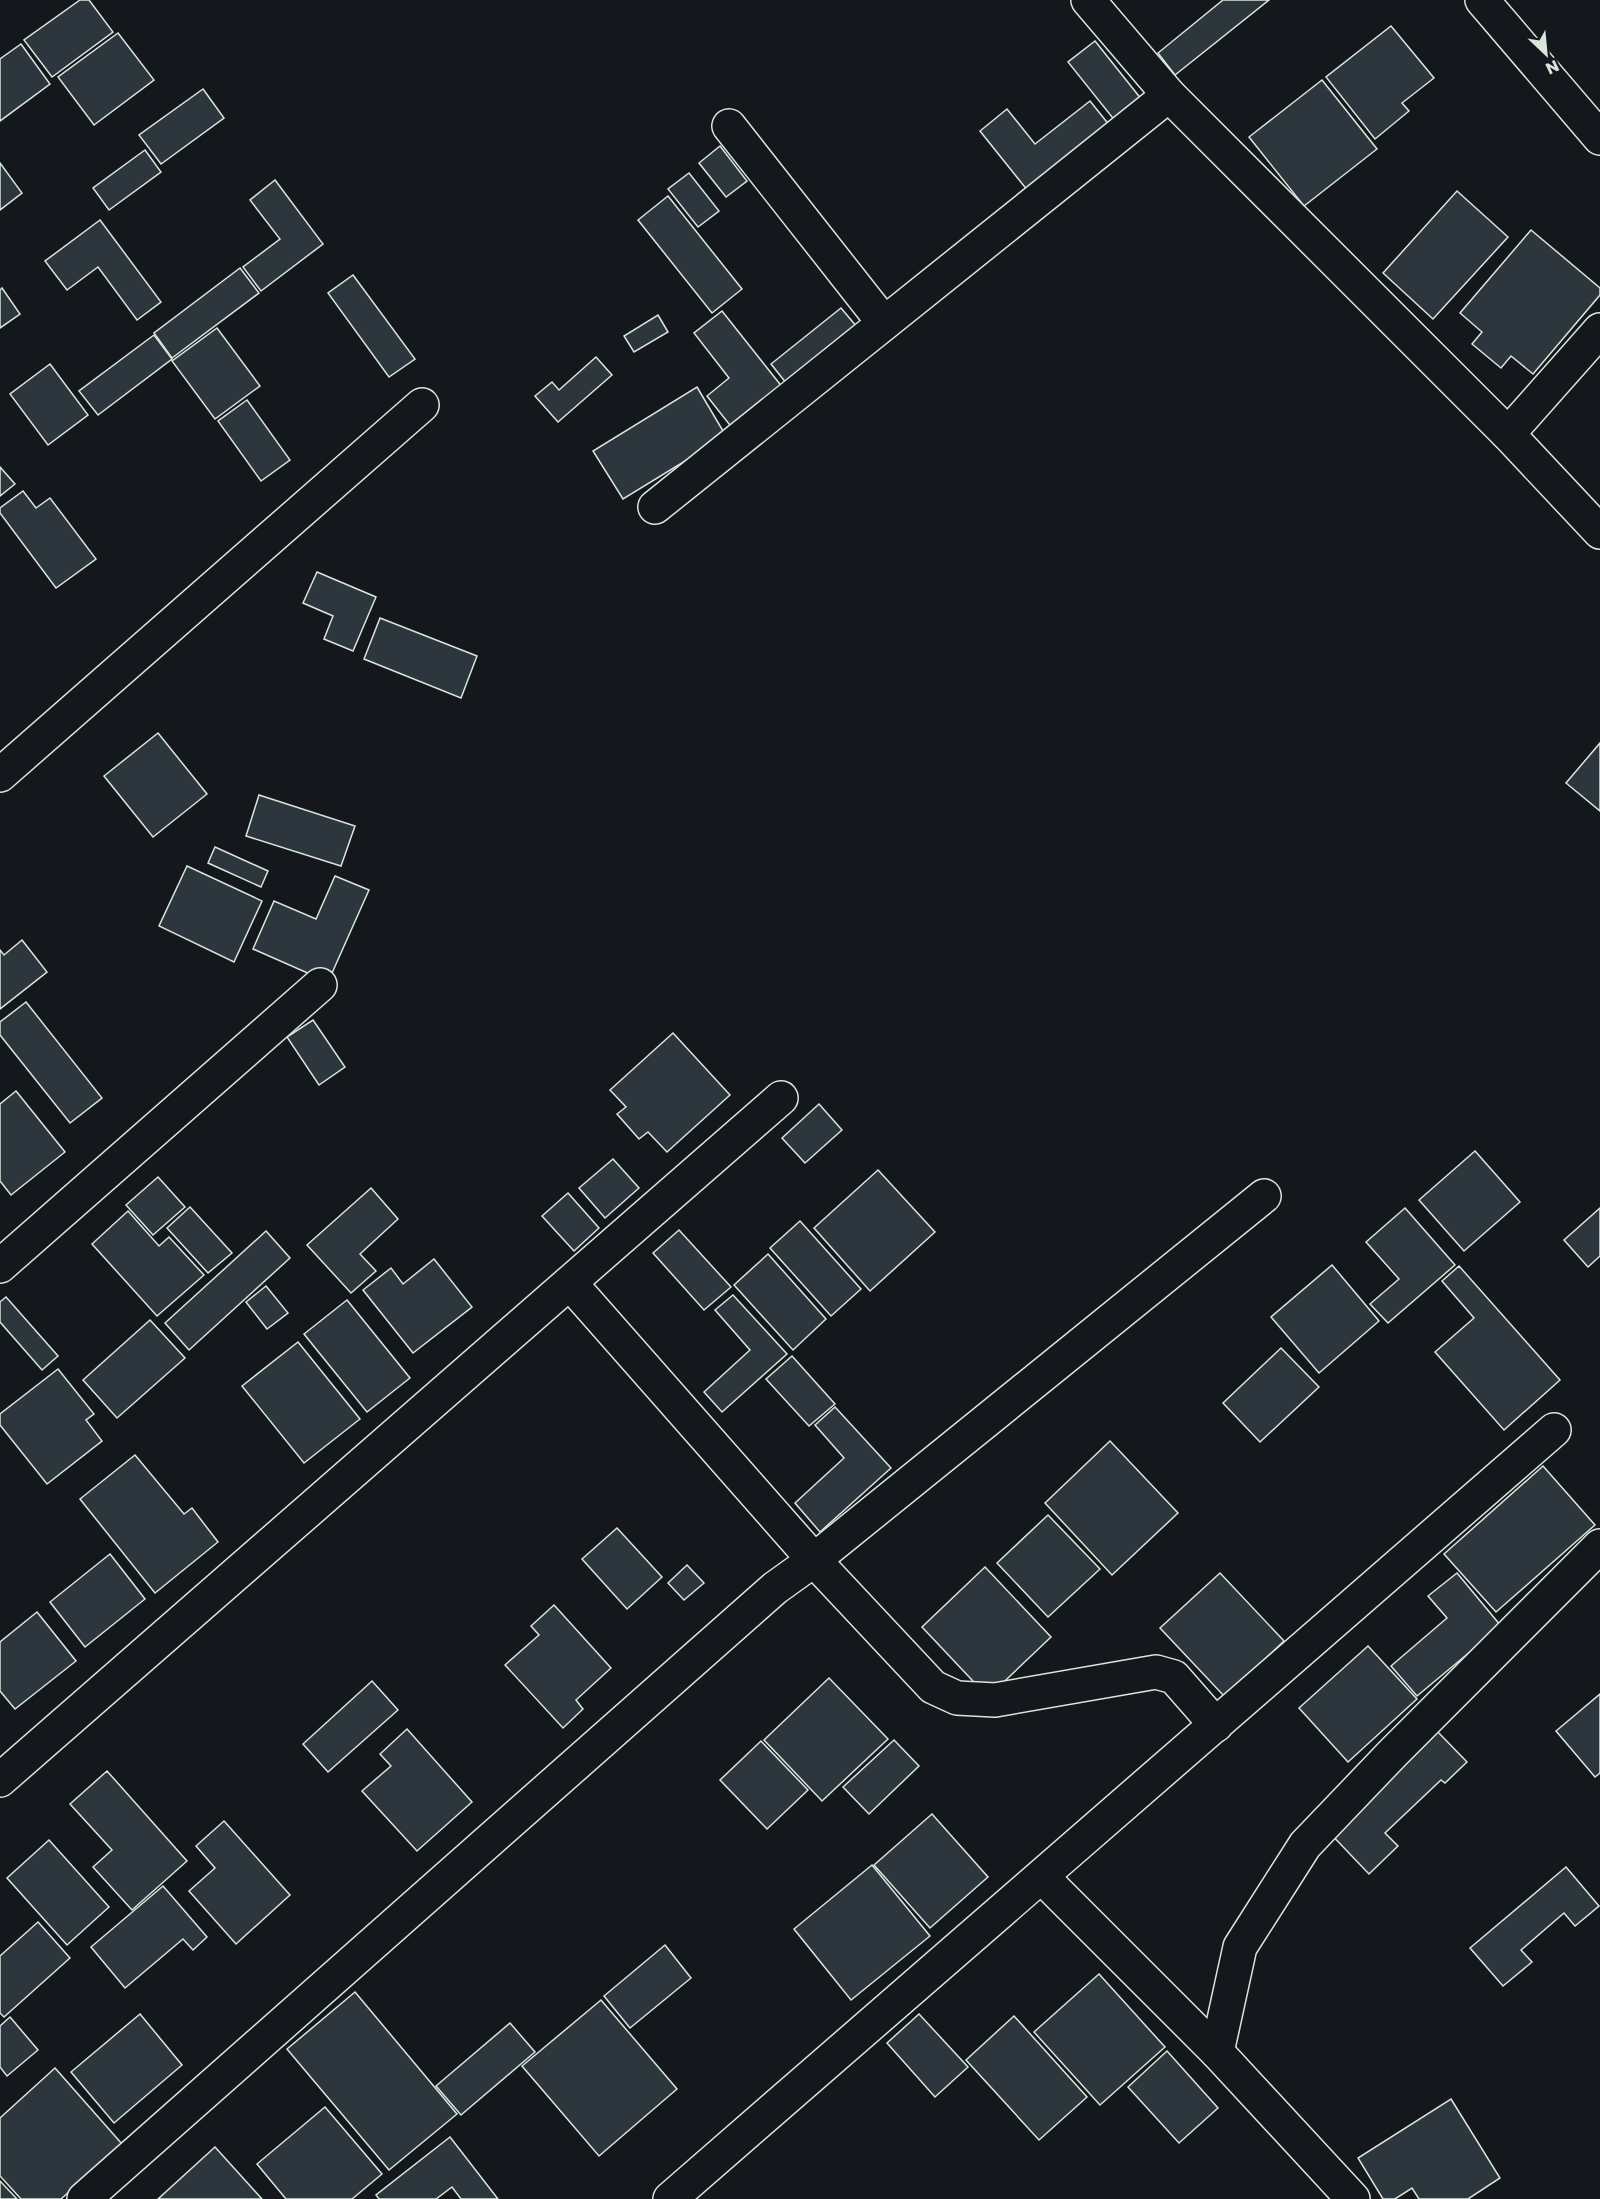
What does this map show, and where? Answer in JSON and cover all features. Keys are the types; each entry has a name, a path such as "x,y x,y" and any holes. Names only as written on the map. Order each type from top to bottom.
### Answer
{"street":[{"path":"1088,0 1169,95 1508,434 1600,532"},
{"path":"1482,0 1600,138"},
{"path":"655,507 1169,95"},
{"path":"729,126 884,323"},
{"path":"1508,434 1600,330"},
{"path":"0,775 422,405"},
{"path":"0,1266 320,985"},
{"path":"0,1780 781,1098"},
{"path":"84,2199 775,1588 814,1560 1264,1196"},
{"path":"570,1283 814,1560 933,1687 957,1698 995,1700 1156,1672 1174,1677 1216,1725"},
{"path":"670,2199 1554,1430"},
{"path":"1217,2052 1240,1947 1305,1845 1393,1753 1600,1546"},
{"path":"1042,1877 1217,2052 1344,2196"}],"building":[{"path":"80,0 89,0 113,32 52,77 24,40"},
{"path":"1223,0 1269,0 1175,75 1158,53"},
{"path":"1391,26 1434,78 1402,103 1409,111 1375,139 1326,77"},
{"path":"118,33 154,80 94,125 58,77"},
{"path":"1095,41 1142,100 1116,122 1068,62"},
{"path":"21,44 50,84 0,121 0,59"},
{"path":"1322,80 1377,149 1304,206 1249,137"},
{"path":"203,89 224,118 161,164 139,135"},
{"path":"1090,101 1110,126 1028,191 980,131 1007,109 1035,144"},
{"path":"720,146 747,181 726,197 699,163"},
{"path":"145,150 161,172 109,210 93,188"},
{"path":"0,163 22,193 0,210"},
{"path":"689,173 719,211 698,227 668,189"},
{"path":"275,180 323,244 261,291 243,267 280,239 250,200"},
{"path":"1457,191 1508,237 1433,319 1383,273"},
{"path":"668,196 742,289 712,313 638,220"},
{"path":"100,220 161,302 137,320 98,267 67,290 45,261"},
{"path":"1531,230 1600,288 1600,295 1533,374 1511,356 1501,368 1472,344 1482,332 1460,313"},
{"path":"240,268 259,293 172,358 154,333"},
{"path":"353,275 415,359 389,377 328,293"},
{"path":"2,288 20,314 0,328 0,290"},
{"path":"841,308 862,333 791,389 771,364"},
{"path":"722,311 783,388 733,429 707,396 729,378 694,333"},
{"path":"658,315 668,332 634,352 624,336"},
{"path":"217,328 260,386 215,419 172,361"},
{"path":"154,335 172,359 98,415 79,391"},
{"path":"596,357 612,375 558,422 535,396 552,382 559,390"},
{"path":"50,364 88,415 48,445 10,394"},
{"path":"697,387 726,436 623,499 593,451"},
{"path":"247,400 290,460 261,481 218,421"},
{"path":"0,467 15,484 0,496"},
{"path":"23,491 36,508 50,498 96,559 56,588 0,513 0,508"},
{"path":"317,572 376,597 353,651 324,639 333,616 303,603"},
{"path":"380,618 477,656 461,698 364,659"},
{"path":"158,733 207,794 153,837 104,776"},
{"path":"1600,743 1600,811 1566,783"},
{"path":"259,795 355,826 341,866 246,836"},
{"path":"215,847 268,871 261,887 208,863"},
{"path":"187,866 262,901 234,962 159,926"},
{"path":"335,876 369,890 328,982 253,949 274,901 316,919"},
{"path":"22,940 47,972 0,1009 0,950 4,955"},
{"path":"26,1002 102,1098 70,1123 0,1035 0,1022"},
{"path":"313,1020 345,1067 319,1085 287,1037"},
{"path":"673,1033 730,1095 667,1152 648,1132 639,1139 617,1114 626,1107 610,1090"},
{"path":"16,1091 65,1152 11,1195 0,1181 0,1104"},
{"path":"819,1104 842,1130 805,1163 782,1138"},
{"path":"1475,1151 1520,1202 1464,1251 1419,1200"},
{"path":"613,1159 639,1188 605,1218 579,1188"},
{"path":"878,1170 935,1232 870,1291 814,1228"},
{"path":"158,1177 185,1207 153,1235 126,1205"},
{"path":"371,1188 398,1219 360,1254 376,1271 351,1293 307,1245"},
{"path":"568,1193 599,1228 574,1251 542,1216"},
{"path":"190,1207 232,1253 208,1273 167,1228"},
{"path":"1405,1208 1455,1265 1388,1323 1370,1304 1399,1279 1366,1242"},
{"path":"1600,1208 1600,1256 1588,1267 1564,1240"},
{"path":"128,1211 159,1246 169,1237 204,1275 157,1316 92,1244"},
{"path":"800,1221 861,1289 831,1316 770,1248"},
{"path":"679,1230 731,1287 704,1310 653,1253"},
{"path":"266,1231 290,1258 189,1350 165,1323"},
{"path":"768,1254 826,1319 793,1350 734,1285"},
{"path":"434,1259 472,1307 413,1353 363,1290 391,1268 403,1284"},
{"path":"1332,1265 1379,1321 1319,1373 1271,1317"},
{"path":"1459,1266 1560,1380 1504,1430 1435,1352 1474,1318 1442,1281"},
{"path":"266,1286 288,1313 267,1329 246,1302"},
{"path":"733,1295 787,1354 722,1412 704,1392 750,1350 715,1310"},
{"path":"6,1297 58,1356 42,1370 0,1322 0,1302"},
{"path":"347,1300 410,1378 367,1412 304,1334"},
{"path":"150,1320 185,1358 117,1418 83,1380"},
{"path":"298,1342 360,1419 304,1463 242,1386"},
{"path":"1281,1348 1319,1387 1260,1442 1223,1403"},
{"path":"792,1356 835,1404 809,1426 766,1379"},
{"path":"58,1369 94,1414 86,1420 102,1441 47,1484 0,1425 0,1414"},
{"path":"835,1407 891,1468 820,1532 795,1503 844,1458 815,1425"},
{"path":"1110,1441 1178,1513 1112,1575 1045,1503"},
{"path":"135,1455 184,1514 192,1508 218,1542 155,1593 80,1499"},
{"path":"1543,1466 1595,1525 1496,1612 1444,1554"},
{"path":"1048,1515 1100,1569 1048,1617 997,1563"},
{"path":"617,1528 662,1577 627,1609 582,1559"},
{"path":"110,1554 145,1599 85,1647 50,1602"},
{"path":"687,1565 704,1583 684,1600 668,1583"},
{"path":"985,1567 1051,1637 988,1697 922,1627"},
{"path":"1220,1573 1284,1641 1225,1697 1160,1628"},
{"path":"1457,1573 1501,1626 1417,1696 1391,1666 1447,1618 1428,1596"},
{"path":"554,1605 611,1668 576,1700 583,1709 563,1728 505,1665 539,1635 531,1626"},
{"path":"37,1612 76,1661 15,1709 0,1691 0,1642"},
{"path":"1368,1646 1417,1699 1348,1762 1299,1708"},
{"path":"829,1678 888,1739 822,1801 764,1740"},
{"path":"372,1681 398,1710 328,1772 303,1744"},
{"path":"1600,1694 1600,1773 1595,1777 1556,1731"},
{"path":"1434,1728 1467,1762 1445,1783 1441,1780 1385,1833 1398,1846 1369,1874 1327,1830"},
{"path":"407,1729 472,1802 417,1851 362,1791 391,1766 380,1754"},
{"path":"894,1740 919,1766 869,1814 843,1787"},
{"path":"761,1741 808,1790 767,1829 720,1780"},
{"path":"107,1771 187,1861 132,1910 93,1867 112,1850 70,1804"},
{"path":"932,1814 988,1877 930,1928 874,1865"},
{"path":"224,1821 290,1895 236,1944 189,1891 215,1868 196,1846"},
{"path":"49,1840 109,1907 67,1945 7,1878"},
{"path":"872,1865 930,1936 851,2000 794,1929"},
{"path":"1566,1867 1599,1906 1575,1926 1564,1913 1521,1950 1532,1962 1503,1986 1470,1948"},
{"path":"163,1886 207,1937 193,1950 183,1939 125,1988 91,1947"},
{"path":"38,1922 70,1958 4,2017 0,2013 0,1956"},
{"path":"665,1945 691,1978 630,2028 604,1996"},
{"path":"1099,1974 1165,2047 1100,2105 1034,2032"},
{"path":"355,1992 457,2114 389,2170 287,2049"},
{"path":"601,2000 677,2089 599,2156 522,2066"},
{"path":"140,2014 182,2065 114,2123 71,2072"},
{"path":"919,2014 968,2067 935,2097 887,2043"},
{"path":"1014,2016 1087,2097 1039,2140 966,2060"},
{"path":"10,2017 38,2050 7,2076 0,2067 0,2026"},
{"path":"510,2023 535,2052 461,2115 436,2086"},
{"path":"1167,2051 1218,2108 1179,2143 1128,2087"},
{"path":"55,2068 122,2144 61,2199 21,2199 0,2176 0,2118"},
{"path":"1451,2099 1500,2178 1468,2199 1419,2199 1412,2188 1395,2199 1383,2199 1358,2158"},
{"path":"325,2107 382,2174 352,2199 286,2199 257,2164"},
{"path":"450,2137 498,2199 461,2199 452,2187 436,2199 379,2199 376,2195"},
{"path":"215,2147 262,2199 158,2199"},
{"path":"0,2181 17,2199 0,2199"}]}
